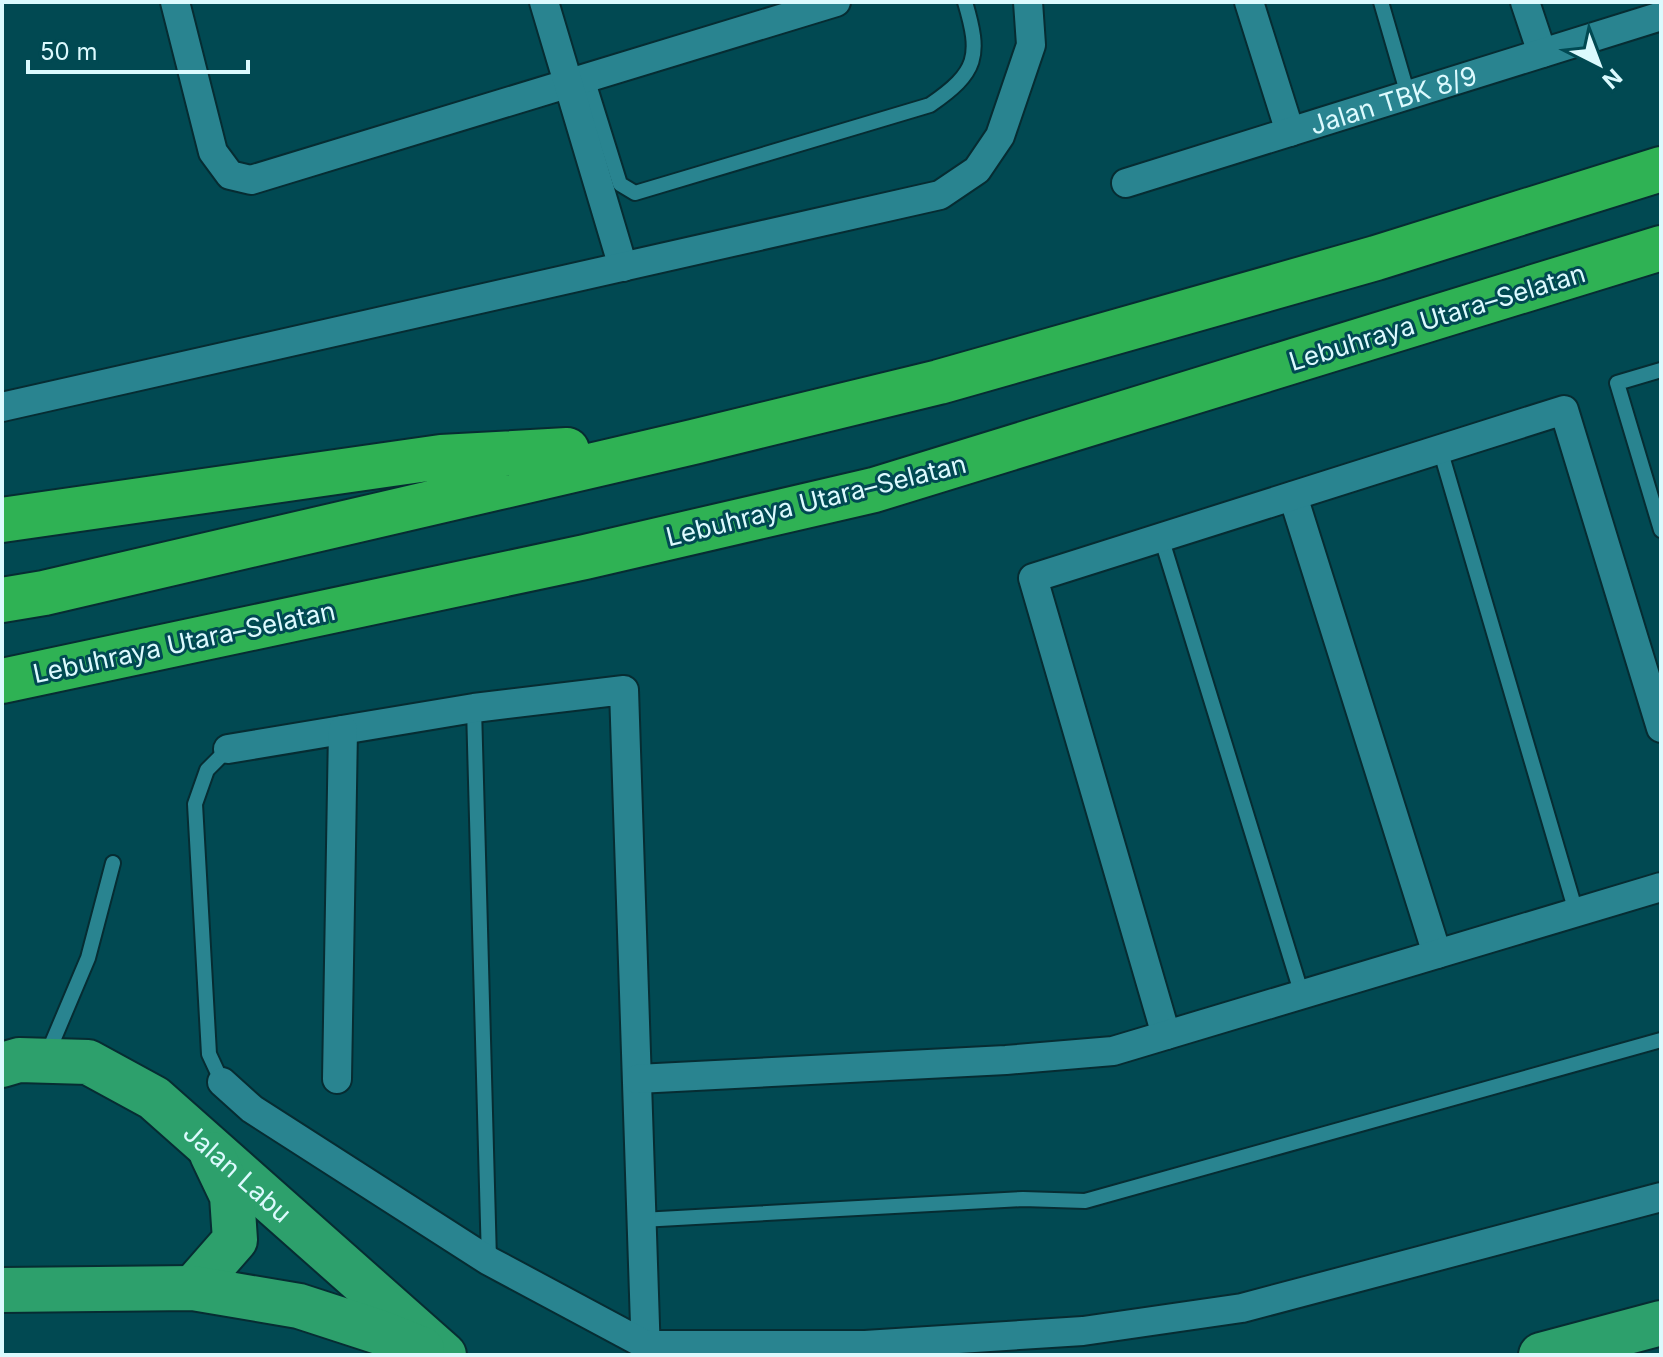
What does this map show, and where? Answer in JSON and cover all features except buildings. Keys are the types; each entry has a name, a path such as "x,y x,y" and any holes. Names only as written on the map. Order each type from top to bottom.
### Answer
{"highway":[{"path":"2,600 44,593 693,442 969,373 1376,258 1661,169"},
{"name":"Lebuhraya Utara–Selatan","path":"2,681 570,560 874,490 1661,248"},
{"path":"2,520 441,457 693,442"}],"main road":[{"name":"Jalan Labu","path":"2,1065 19,1060 88,1062 154,1098 444,1355"},
{"path":"193,1288 235,1240 232,1196 207,1145"},
{"path":"2,1290 193,1288 299,1306 379,1332 435,1355"},
{"path":"1541,1355 1661,1323"}],"street":[{"path":"175,2 213,152 230,175 251,180 836,2"},
{"path":"544,2 578,81 623,267"},
{"path":"2,407 940,195 977,170 1000,136 1031,45 1028,2"},
{"path":"1249,2 1290,132"},
{"path":"1525,2 1542,53"},
{"name":"Jalan TBK 8/9","path":"1126,183 1661,16"},
{"path":"1166,1035 1033,578 1564,410 1661,728"},
{"path":"1293,496 1437,954"},
{"path":"228,749 474,708 624,690 646,1350"},
{"path":"337,1079 343,730"},
{"path":"637,1079 1006,1060 1113,1051 1661,887"},
{"path":"222,1082 252,1109 489,1261 646,1350 865,1345 1083,1331 1242,1308 1661,1197"}],"lane":[{"path":"578,81 620,184 635,193 930,105 954,89 974,62 974,33 965,2"},
{"path":"1381,2 1408,95"},
{"path":"1661,370 1617,383 1661,530"},
{"path":"1440,449 1576,912"},
{"path":"1161,537 1302,995"},
{"path":"474,708 489,1261"},
{"path":"222,1082 209,1054 195,804 207,770 228,749"},
{"path":"45,1061 88,958 113,863"},
{"path":"641,1220 1023,1199 1085,1201 1661,1040"}]}
